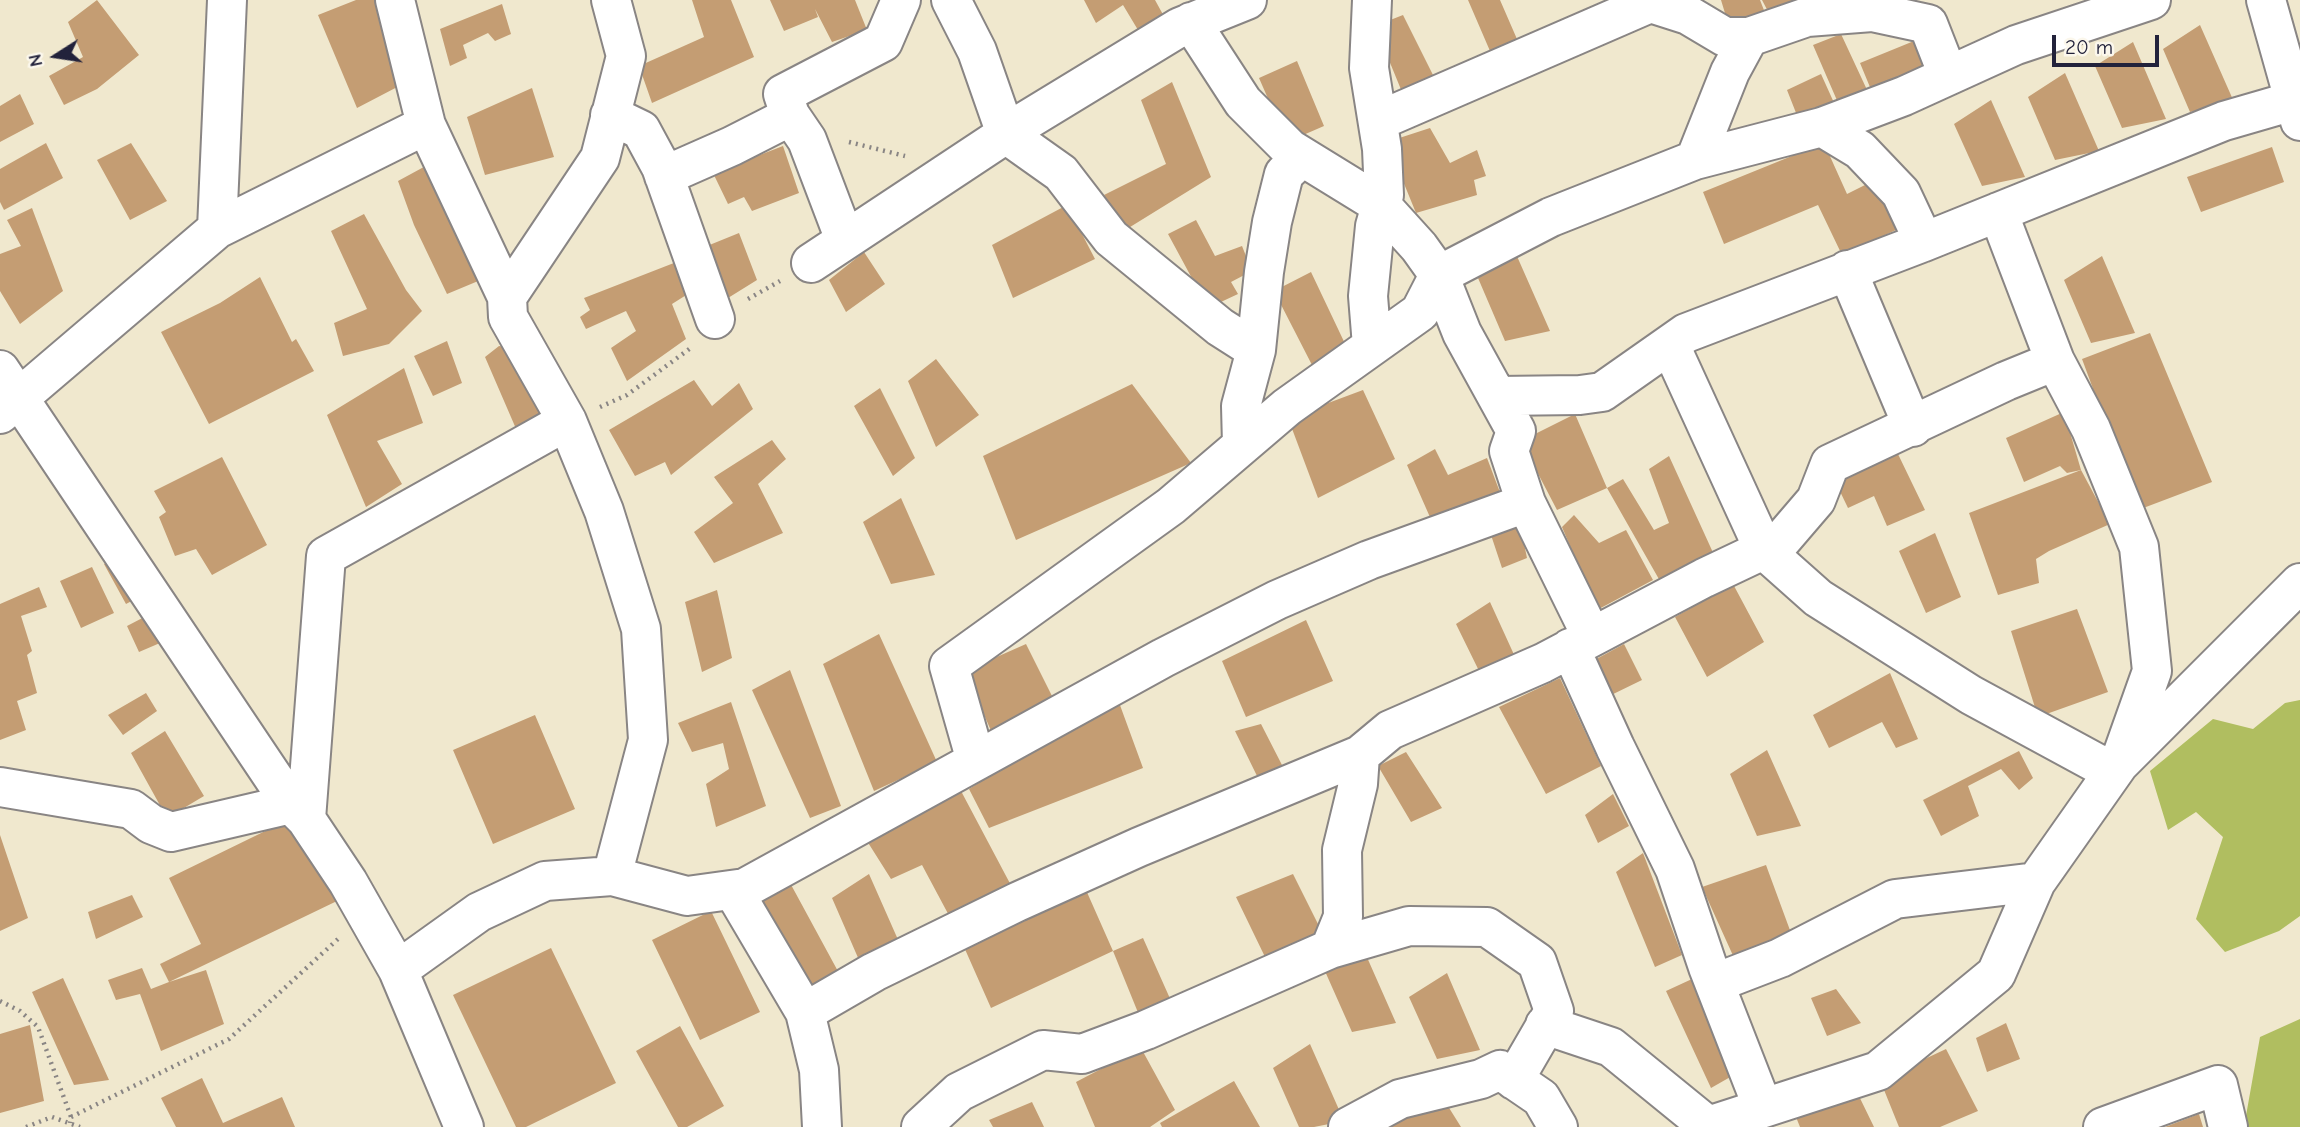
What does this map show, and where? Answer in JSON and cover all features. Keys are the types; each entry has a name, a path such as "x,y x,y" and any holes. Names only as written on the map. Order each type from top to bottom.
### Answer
{"street":[{"path":"217,229 227,0"},
{"path":"395,0 426,125 507,297 508,317 567,421 604,511 642,629 648,740 612,876"},
{"path":"507,297 600,158 625,56 611,0"},
{"path":"845,240 807,140 795,122 783,94 883,42 901,0"},
{"path":"951,0 977,51 1006,134 1061,173 1111,238 1220,327 1256,350"},
{"path":"811,263 1182,16 1247,0"},
{"path":"1372,0 1369,68 1382,149 1384,195 1375,226 1368,296 1372,346"},
{"path":"2025,42 2060,0"},
{"path":"976,761 948,666 1171,506 1287,407 1420,312 1439,275 1551,217 1695,160 1822,127 1904,96 2025,42 2151,0"},
{"path":"1497,396 1580,395 1602,392 1686,333 1924,242 2224,121 2297,111 2266,0"},
{"path":"1378,121 1646,1 1688,15 1725,37 1749,37 1840,8 1872,12 1932,12 1948,75"},
{"path":"1182,16 1243,102 1290,149 1381,205 1419,247 1439,275 1462,333 1516,431 1509,451 1526,503 1581,643 1615,747 1675,869 1763,1108"},
{"path":"1695,160 1725,82 1749,37"},
{"path":"610,115 641,130 664,176 715,319"},
{"path":"664,176 795,122"},
{"path":"426,125 217,229 6,394 348,882 398,970 464,1127"},
{"path":"1822,127 1860,150 1901,192 1924,242"},
{"path":"1242,445 1241,406 1256,350 1266,259 1284,174 1302,157"},
{"path":"1998,212 2055,361 2091,429 2139,547 2152,671 2119,764"},
{"path":"1847,270 1913,427"},
{"path":"1670,345 1765,550 1818,598 1971,695 2101,765 2119,764"},
{"path":"805,1012 874,972 1017,902 1151,842 1360,755 1390,730 1458,702 1581,643 1704,578 1765,550 1780,542 1816,500 1830,464 2006,381 2055,361"},
{"path":"298,812 326,556 567,421"},
{"path":"398,970 479,912 545,881 612,876 687,896 745,888 1163,658 1277,600 1369,560 1526,503"},
{"path":"1545,1025 1611,1047 1707,1126 1878,1071 1996,974 2036,882 2119,764 2300,583"},
{"path":"1330,949 1343,917 1342,850 1358,784 1360,755"},
{"path":"0,787 131,809 150,824 172,832 298,812"},
{"path":"1715,983 1780,958 1895,899 2036,882"},
{"path":"733,890 805,1012 819,1070 822,1127"},
{"path":"921,1127 959,1092 1043,1050 1082,1054 1158,1025 1330,949 1409,926 1487,927 1537,962 1554,1011 1514,1080"},
{"path":"1348,1127 1400,1098 1481,1079 1500,1070 1541,1098 1558,1127"},
{"path":"2103,1127 2218,1085 2228,1127"}],"path":[{"path":"795,122 953,169"},
{"path":"70,1120 229,1039 366,914"},
{"path":"0,1001 20,1011 38,1027 70,1120"},
{"path":"26,1127 52,1117 70,1120 80,1127"}],"green space":[{"path":"2300,700 2300,916 2279,931 2225,952 2196,919 2223,837 2196,812 2168,830 2150,771 2213,719 2253,729 2285,703"},
{"path":"2300,1019 2300,1127 2244,1127 2260,1037"}],"building":[{"path":"97,0 139,55 97,89 64,105 49,76 83,57 68,22"},
{"path":"356,0 383,0 403,84 357,108 318,15"},
{"path":"692,0 731,0 754,57 652,103 639,66 704,37"},
{"path":"770,0 855,0 867,30 832,42 815,9 818,17 784,31"},
{"path":"1084,0 1155,0 1166,20 1141,35 1123,5 1096,23"},
{"path":"1468,0 1500,0 1520,46 1490,51"},
{"path":"1721,0 1760,0 1767,18 1731,33"},
{"path":"1762,0 1797,0 1800,7 1772,19"},
{"path":"502,4 511,34 495,41 488,33 463,45 467,58 450,66 440,29"},
{"path":"1403,15 1434,77 1402,92 1375,26"},
{"path":"2200,25 2234,102 2190,112 2163,49"},
{"path":"1841,34 1868,92 1839,105 1813,45"},
{"path":"1914,41 1927,71 1872,92 1860,63"},
{"path":"2133,42 2166,119 2122,128 2095,66"},
{"path":"1297,61 1324,126 1287,142 1259,78"},
{"path":"2065,73 2099,151 2055,160 2028,97"},
{"path":"1821,74 1835,105 1800,123 1787,90"},
{"path":"1172,82 1211,177 1122,232 1104,195 1166,164 1141,100"},
{"path":"532,88 554,157 485,175 467,117"},
{"path":"20,94 34,124 0,142 0,106"},
{"path":"1991,100 2025,177 1982,186 1954,124"},
{"path":"1430,128 1450,163 1477,150 1486,176 1474,180 1477,195 1416,213 1387,142"},
{"path":"46,143 63,178 4,210 0,202 0,169"},
{"path":"131,143 167,201 130,220 97,160"},
{"path":"1824,143 1847,194 1875,180 1896,230 1842,255 1818,205 1724,244 1703,192"},
{"path":"783,146 799,193 752,211 744,197 728,204 713,173"},
{"path":"2272,147 2284,182 2201,212 2187,177"},
{"path":"433,162 483,279 447,294 414,225 398,181"},
{"path":"1067,205 1095,259 1013,298 992,245"},
{"path":"32,208 63,291 20,324 0,291 0,254 21,246 7,220"},
{"path":"364,214 406,290 422,311 389,344 343,356 334,323 367,309 331,231"},
{"path":"1196,220 1215,256 1242,246 1252,271 1231,282 1238,294 1208,308 1168,234"},
{"path":"739,233 757,280 728,298 707,246"},
{"path":"864,252 885,284 846,312 829,280"},
{"path":"1516,254 1550,331 1505,341 1478,278"},
{"path":"2102,256 2135,333 2091,343 2064,280"},
{"path":"679,261 691,292 672,304 686,339 627,381 611,348 636,331 626,311 586,329 580,317 590,310 584,298"},
{"path":"1311,272 1348,350 1312,365 1274,291"},
{"path":"260,277 292,342 296,339 314,371 209,424 161,332 220,303"},
{"path":"2150,333 2212,482 2138,510 2082,359"},
{"path":"447,341 462,383 433,396 414,356"},
{"path":"499,346 518,348 551,413 517,431 485,357"},
{"path":"936,359 979,415 936,447 908,381"},
{"path":"404,368 423,423 377,441 402,484 366,507 327,415"},
{"path":"694,380 712,406 739,383 753,409 671,475 665,462 635,476 609,430"},
{"path":"1132,384 1191,463 1016,540 983,456"},
{"path":"880,388 915,458 893,476 854,406"},
{"path":"1363,390 1395,459 1318,498 1288,418"},
{"path":"2064,412 2081,470 2067,473 2060,466 2024,482 2006,438"},
{"path":"1575,414 1607,488 1557,510 1521,441"},
{"path":"772,440 786,459 758,484 783,533 714,563 694,532 733,503 714,477"},
{"path":"1435,449 1448,475 1487,458 1501,495 1433,524 1407,465"},
{"path":"1897,452 1925,510 1887,526 1874,496 1848,508 1834,479"},
{"path":"1669,456 1715,557 1664,588 1607,488 1623,479 1654,530 1669,523 1649,469"},
{"path":"222,457 267,545 212,575 196,549 175,556 159,517 166,512 154,491"},
{"path":"2081,470 2110,524 2036,559 2039,583 1998,595 1969,513"},
{"path":"901,498 935,575 891,584 863,522"},
{"path":"1574,515 1599,543 1626,530 1653,580 1597,610 1562,527"},
{"path":"1520,524 1527,558 1502,568 1491,535"},
{"path":"1935,533 1961,597 1926,613 1899,551"},
{"path":"117,559 141,596 126,604 104,564"},
{"path":"92,567 114,613 81,628 60,581"},
{"path":"1733,584 1764,642 1707,677 1675,617"},
{"path":"39,587 47,607 21,616 32,651 27,655 37,693 17,701 26,730 0,740 0,604"},
{"path":"717,590 732,658 702,672 685,602"},
{"path":"1490,602 1516,659 1482,677 1456,624"},
{"path":"2077,609 2108,692 2038,717 2011,631"},
{"path":"152,613 167,640 139,652 127,626"},
{"path":"1306,620 1333,681 1246,717 1222,661"},
{"path":"879,634 937,762 874,791 823,664"},
{"path":"1026,644 1054,700 992,733 965,671"},
{"path":"1624,644 1642,680 1603,699 1589,663"},
{"path":"790,670 841,806 810,818 752,690"},
{"path":"1890,673 1918,739 1896,748 1882,722 1829,748 1813,715"},
{"path":"1560,678 1601,766 1546,794 1499,707"},
{"path":"146,693 157,711 123,735 108,715"},
{"path":"1117,697 1143,768 989,828 969,789"},
{"path":"731,702 766,806 716,827 706,784 729,769 723,743 692,752 678,723"},
{"path":"535,715 575,809 493,844 453,750"},
{"path":"1261,724 1282,765 1258,778 1235,731"},
{"path":"165,731 204,796 167,818 131,753"},
{"path":"1767,750 1801,826 1757,836 1730,774"},
{"path":"2019,751 2033,778 2019,790 2001,769 1968,786 1979,816 1941,836 1923,800"},
{"path":"1406,752 1442,808 1411,822 1378,766"},
{"path":"961,791 1014,891 953,923 922,865 891,879 867,841"},
{"path":"1613,794 1629,826 1598,843 1585,815"},
{"path":"296,816 337,901 169,982 160,964 201,944 169,878"},
{"path":"0,835 28,918 0,931"},
{"path":"1643,853 1682,955 1655,967 1616,872"},
{"path":"1766,865 1791,933 1735,960 1702,887"},
{"path":"869,874 903,951 859,960 832,898"},
{"path":"1293,874 1323,934 1266,959 1236,897"},
{"path":"789,881 840,975 806,993 751,907"},
{"path":"1086,890 1113,951 991,1008 964,947"},
{"path":"132,895 143,917 96,939 88,912"},
{"path":"711,911 760,1012 700,1040 652,940"},
{"path":"1143,938 1172,1003 1139,1015 1113,951"},
{"path":"1362,946 1396,1023 1352,1032 1324,969"},
{"path":"551,948 616,1083 526,1127 516,1127 453,995"},
{"path":"142,968 151,989 206,970 224,1024 161,1051 140,994 116,1000 108,980"},
{"path":"1447,973 1480,1050 1437,1059 1409,997"},
{"path":"63,978 109,1080 74,1085 32,992"},
{"path":"1692,979 1732,1076 1711,1088 1666,991"},
{"path":"1836,989 1861,1023 1827,1036 1811,998"},
{"path":"2006,1023 2020,1059 1987,1072 1976,1038"},
{"path":"30,1025 44,1101 0,1113 0,1034"},
{"path":"680,1026 724,1106 687,1127 678,1127 636,1051"},
{"path":"1310,1044 1344,1121 1299,1127 1273,1068"},
{"path":"1141,1048 1175,1110 1150,1127 1095,1127 1076,1082"},
{"path":"1946,1049 1978,1111 1940,1127 1899,1127 1880,1080"},
{"path":"202,1078 223,1123 282,1097 295,1127 176,1127 161,1098"},
{"path":"1234,1081 1260,1127 1162,1127 1160,1123"},
{"path":"1856,1090 1874,1127 1800,1127 1796,1117"},
{"path":"1441,1095 1461,1127 1378,1127"},
{"path":"1032,1102 1044,1127 993,1127 989,1120"},
{"path":"2199,1114 2203,1127 2165,1127"}]}
